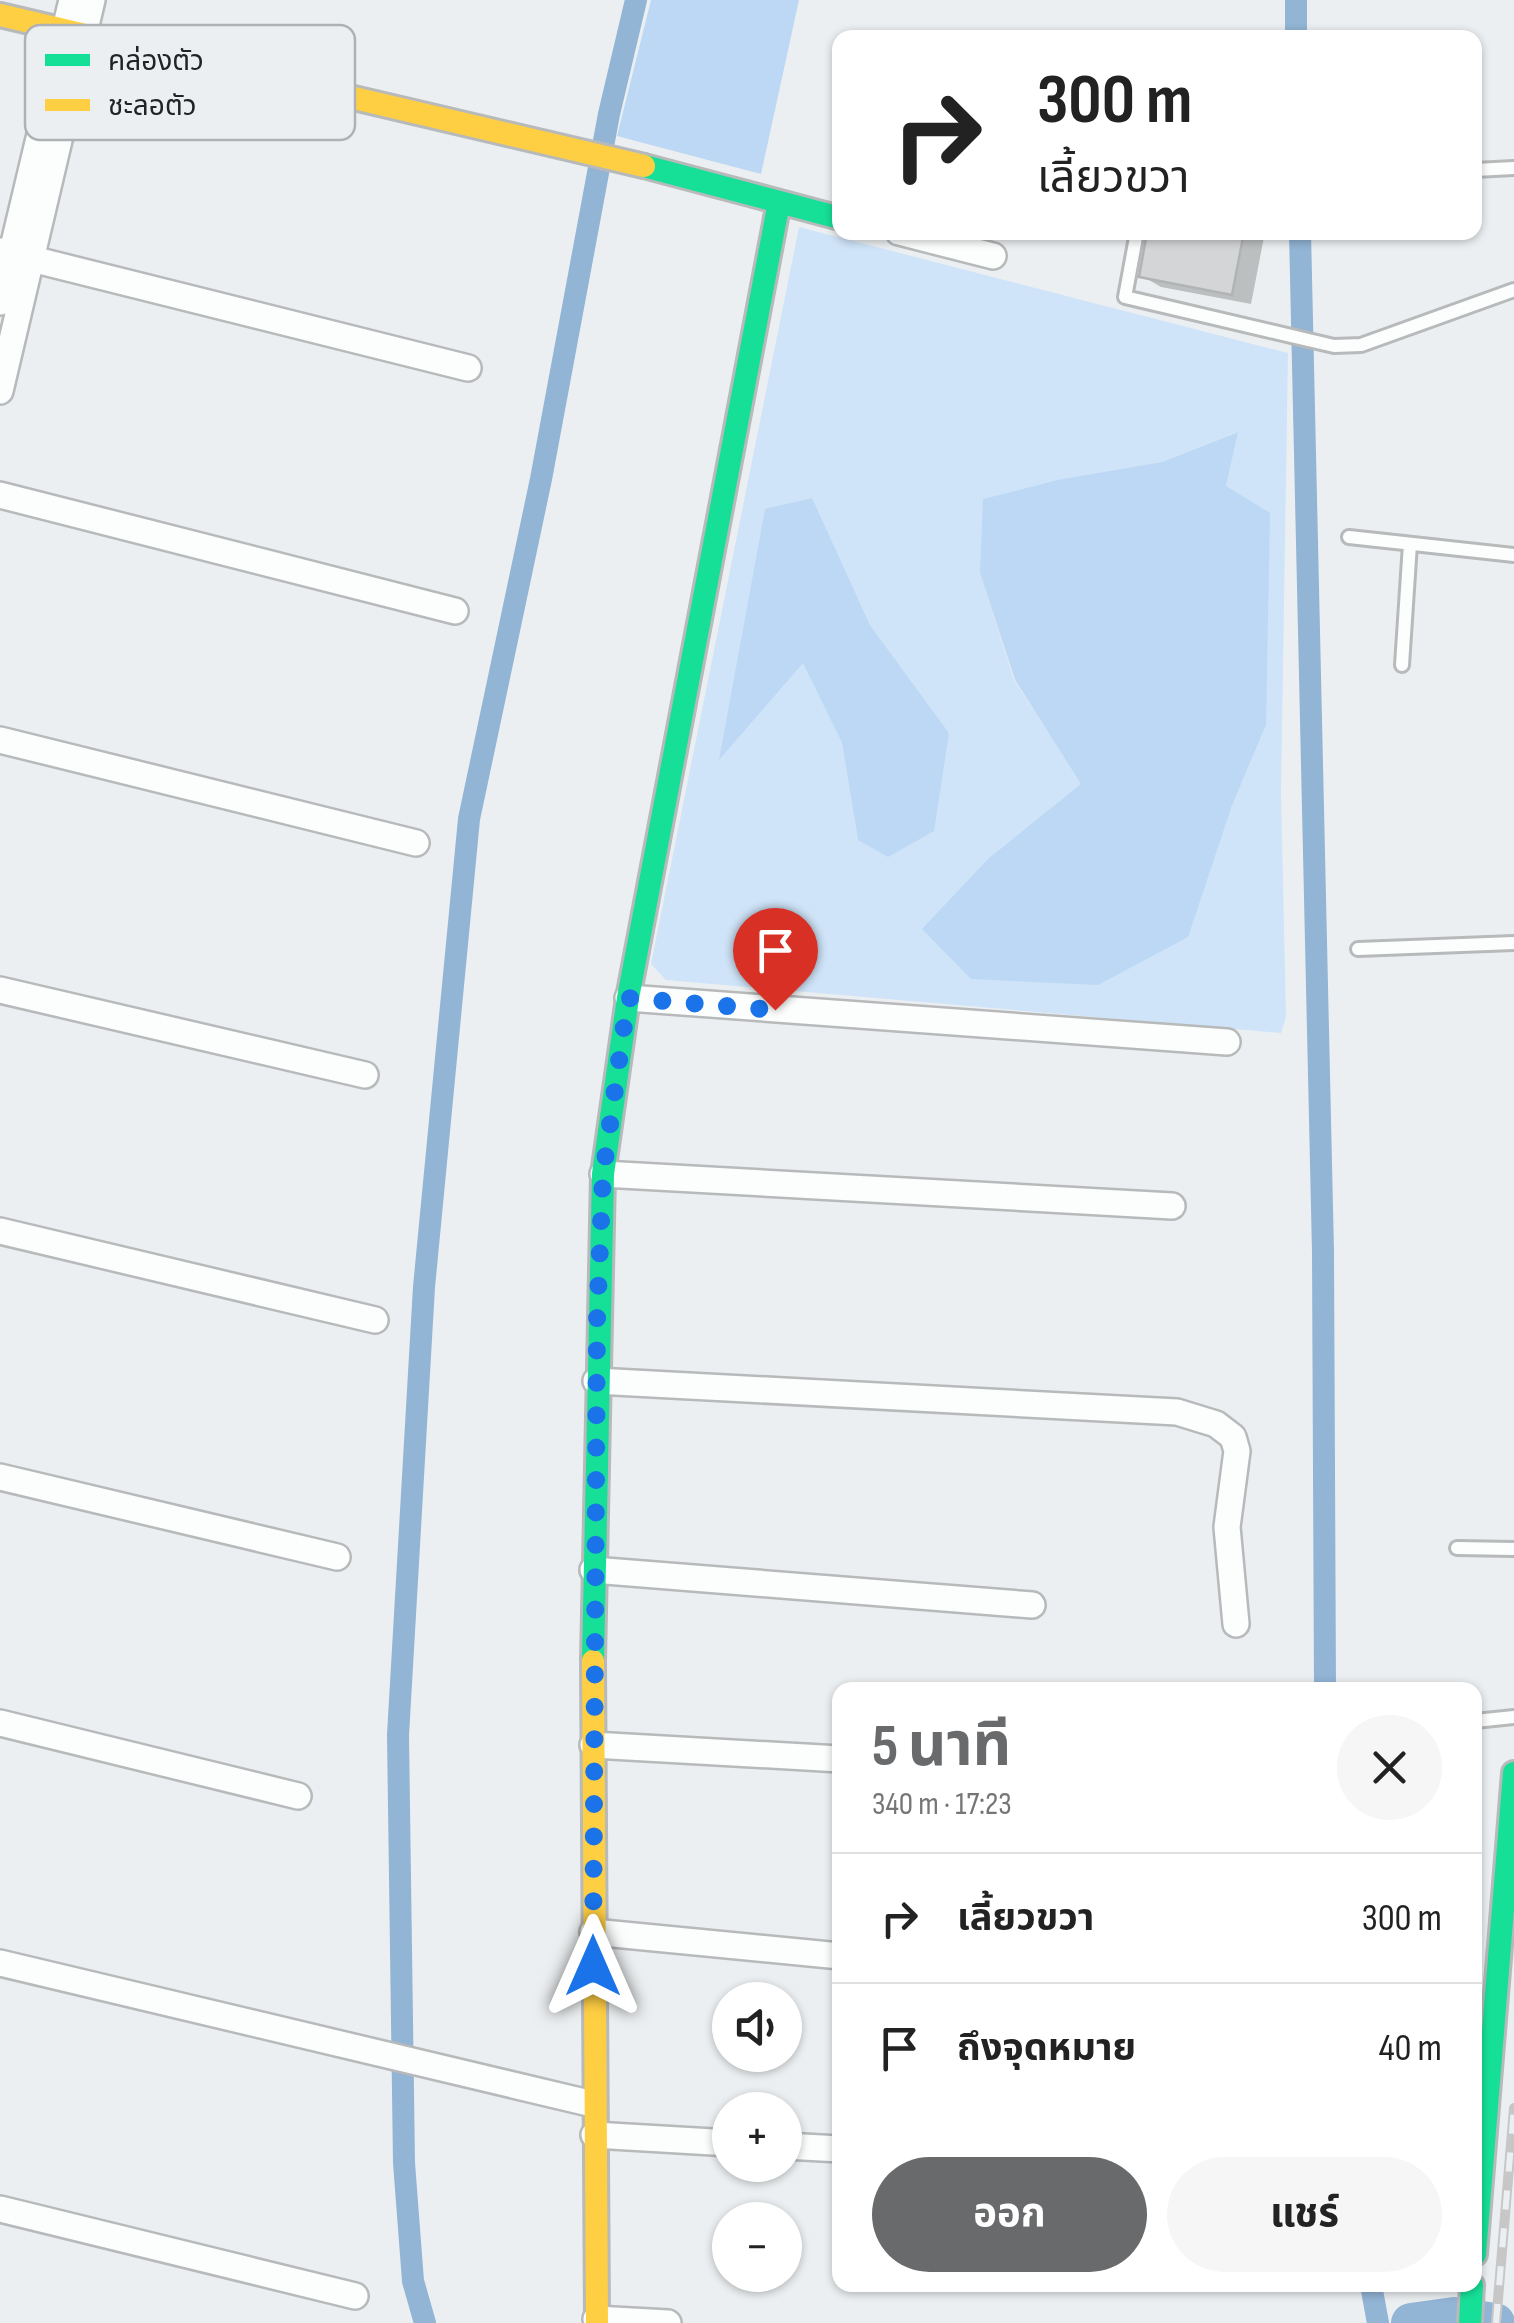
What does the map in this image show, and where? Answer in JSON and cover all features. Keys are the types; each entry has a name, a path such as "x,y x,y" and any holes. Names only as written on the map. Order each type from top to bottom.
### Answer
{"street":[{"path":"72,0 74,25"},
{"path":"80,25 92,0"},
{"path":"0,15 38,25"},
{"path":"355,99 603,156 832,216"},
{"path":"0,302 46,140"},
{"path":"668,2323 596,2321 593,1570 603,1174 628,998 779,202"},
{"path":"930,240 993,256"},
{"path":"14,254 468,368"},
{"path":"0,391 14,254"},
{"path":"0,496 455,611"},
{"path":"0,740 416,843"},
{"path":"0,990 365,1075"},
{"path":"628,998 1227,1042"},
{"path":"603,1174 1172,1206"},
{"path":"0,1230 375,1320"},
{"path":"596,1381 1177,1412 1216,1424 1234,1438 1237,1451 1227,1527 1236,1624"},
{"path":"0,1477 337,1557"},
{"path":"593,1570 1032,1604"},
{"path":"0,1722 298,1796"},
{"path":"593,1746 832,1759"},
{"path":"1482,2139 1496,1909 1514,1774"},
{"path":"592,1932 832,1955"},
{"path":"0,1963 593,2104"},
{"path":"594,2135 712,2142"},
{"path":"802,2147 832,2148"},
{"path":"0,2209 355,2296"},
{"path":"1470,2323 1472,2292"}],"lane":[{"path":"1482,170 1514,168"},
{"path":"1135,240 1124,296 1334,346 1361,345 1514,290"},
{"path":"1350,537 1514,555"},
{"path":"1402,666 1410,544"},
{"path":"1358,949 1514,943"},
{"path":"1457,1548 1514,1549"},
{"path":"1482,1720 1514,1717"}],"shaded area":[{"path":"651,0 799,0 761,174 617,136"},
{"path":"799,227 832,236 832,240 849,240 1288,353 1281,792 1286,1017 1281,1033 666,980 651,964","holes":["1237,432 1226,486 1266,725 1231,808 989,858 1082,784 1014,680 980,573 1062,479 1162,462","811,498 870,625 949,733 858,840 842,743 803,662 720,758 765,510"]},
{"path":"1238,432 1226,486 1270,513 1266,725 1231,808 1188,937 1098,985 971,979 922,929 989,858 1081,784 1015,680 980,573 983,499 1062,479 1162,462"},
{"path":"812,498 870,625 949,733 934,831 888,857 858,840 842,743 803,663 719,760 765,509"}],"building":[{"path":"1146,240 1242,240 1232,295 1139,277"}],"waterway":[{"path":"425,2323 413,2281 404,2163 398,1735 424,1287 469,819 541,479 609,114 636,0"},
{"path":"1296,0 1296,30"},
{"path":"1300,240 1323,1252 1325,1682"},
{"path":"1372,2292 1378,2323"},
{"path":"1411,2323 1454,2317 1495,2323"}],"railway":[{"path":"1496,2323 1514,2108"}],"traffic: fast":[{"path":"644,166 832,216"},
{"path":"593,1661 603,1174 628,998 779,202"},
{"path":"1482,2168 1514,1773"},
{"path":"1470,2323 1472,2292"}],"traffic: slow":[{"path":"0,15 43,25"},
{"path":"355,98 644,166"},
{"path":"593,1661 597,2323"}],"route":[{"path":"593,1966 597,1320 603,1174 628,998 775,1010"}]}
